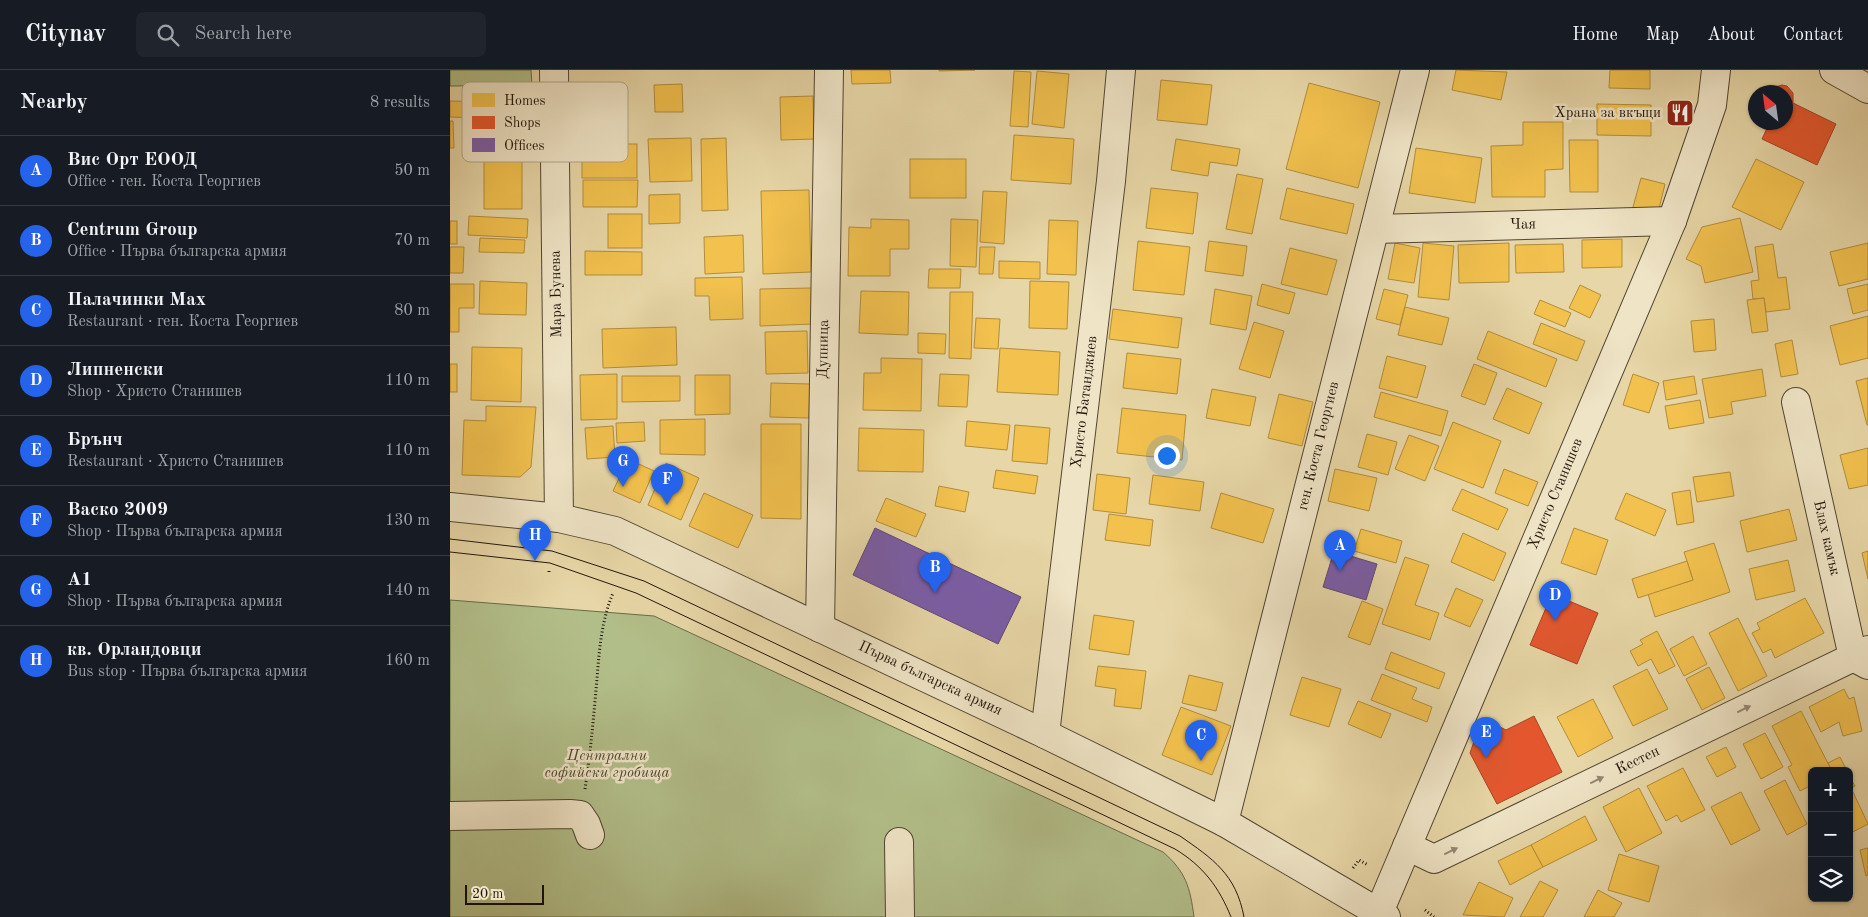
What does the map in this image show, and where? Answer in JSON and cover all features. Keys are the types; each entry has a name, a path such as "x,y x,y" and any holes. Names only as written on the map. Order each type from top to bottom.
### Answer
{"street":[{"name":"Дупница","path":"820,628 829,70"},
{"name":"Христо Батанджиев","path":"1045,734 1111,181 1121,70"},
{"name":"ген. Коста Георгиев","path":"1224,822 1415,70"},
{"name":"Христо Станишев","path":"1381,916 1407,846 1672,221 1712,105 1716,70"},
{"path":"1834,70 1868,88"},
{"name":"Мара Бунева","path":"555,162 559,518"},
{"name":"Чая","path":"1375,229 1672,221"},
{"name":"Влах камък","path":"1796,402 1864,657"},
{"name":"Първа българска армия","path":"450,507 559,518 615,531 1045,734 1224,822 1381,916"},
{"name":"Кестен","path":"1407,846 1434,859 1864,657"},
{"path":"450,816 585,825"},
{"path":"898,842 900,917"}],"path":[{"path":"585,825 600,645 605,611 613,593"},
{"path":"1352,868 1359,860 1368,865"},
{"path":"1425,910 1434,917"}],"green space":[{"path":"450,70 531,70 532,82 462,82 462,86 450,86"},
{"name":"Централни софийски гробища","path":"450,600 654,616 1163,852 1177,866 1186,881 1194,917 450,917"}],"building: Homes":[{"path":"851,70 890,70 891,83 852,84"},
{"path":"939,70 975,70 939,71"},
{"path":"1456,70 1507,72 1501,100 1452,90"},
{"path":"1610,70 1650,70 1650,89 1609,88"},
{"path":"1014,71 1031,72 1028,127 1010,126"},
{"path":"1037,71 1069,74 1064,128 1032,124"},
{"path":"1161,80 1212,85 1207,125 1157,120"},
{"path":"1309,83 1380,102 1358,188 1286,169"},
{"path":"682,84 683,112 655,112 654,85"},
{"path":"813,96 814,139 781,140 780,97"},
{"path":"450,101 462,101 462,117 450,117"},
{"path":"1597,104 1651,105 1651,136 1597,135"},
{"path":"450,121 453,121 454,148 450,148"},
{"path":"1523,122 1563,122 1563,169 1545,170 1545,197 1492,197 1491,146 1523,145"},
{"path":"1014,135 1074,139 1071,184 1011,180"},
{"path":"691,138 692,181 650,182 648,139"},
{"path":"726,138 728,210 702,211 701,139"},
{"path":"1176,139 1240,149 1237,166 1210,162 1208,176 1171,170"},
{"path":"1569,140 1598,140 1598,192 1570,192"},
{"path":"628,144 637,144 637,178 582,178 582,162 628,162"},
{"path":"1416,148 1482,158 1475,203 1409,193"},
{"path":"910,159 966,159 966,198 910,198"},
{"path":"1756,159 1804,182 1781,230 1732,207"},
{"path":"484,162 522,162 522,209 484,209"},
{"path":"1237,174 1263,179 1252,234 1226,229"},
{"path":"1641,178 1665,184 1658,213 1633,207"},
{"path":"583,180 638,180 637,207 583,207"},
{"path":"1151,188 1198,193 1193,234 1146,228"},
{"path":"1287,188 1354,204 1347,234 1280,219"},
{"path":"809,190 811,272 763,274 761,191"},
{"path":"983,191 1007,192 1004,244 980,242"},
{"path":"680,194 680,223 649,224 649,195"},
{"path":"608,214 642,214 642,248 608,248"},
{"path":"469,216 528,219 527,238 468,235"},
{"path":"1740,218 1753,272 1705,283 1701,266 1686,259 1702,227"},
{"path":"871,219 909,220 909,249 890,249 890,276 848,276 849,227 871,228"},
{"path":"951,219 978,220 976,267 950,266"},
{"path":"1049,220 1078,221 1076,275 1047,274"},
{"path":"450,221 457,221 457,244 450,244"},
{"path":"743,235 744,272 705,274 704,237"},
{"path":"480,238 525,240 524,253 479,252"},
{"path":"1622,239 1622,267 1582,268 1582,240"},
{"path":"1138,241 1190,247 1184,295 1133,290"},
{"path":"1209,241 1247,246 1243,276 1205,271"},
{"path":"1395,243 1420,248 1414,283 1388,279"},
{"path":"1423,243 1454,246 1449,300 1418,297"},
{"path":"1509,243 1509,282 1459,283 1458,245"},
{"path":"1868,243 1868,279 1839,286 1830,252"},
{"path":"1563,244 1564,272 1516,273 1515,245"},
{"path":"1773,244 1778,278 1786,277 1790,309 1766,312 1764,298 1753,299 1751,281 1759,280 1755,247"},
{"path":"450,247 464,247 463,273 450,273"},
{"path":"980,247 995,247 993,274 979,274"},
{"path":"1290,248 1337,260 1327,295 1281,284"},
{"path":"585,251 642,252 642,275 585,275"},
{"path":"999,261 1040,262 1040,279 999,278"},
{"path":"929,269 961,269 960,288 928,288"},
{"path":"742,277 743,319 710,320 709,296 695,296 695,278"},
{"path":"480,281 527,283 526,315 479,314"},
{"path":"1030,281 1069,282 1067,329 1029,328"},
{"path":"450,284 474,284 474,308 459,308 459,332 450,332"},
{"path":"1262,284 1295,293 1289,314 1257,305"},
{"path":"1868,284 1868,310 1853,314 1847,289"},
{"path":"1580,285 1601,295 1590,318 1569,308"},
{"path":"812,288 813,324 760,326 760,289"},
{"path":"1215,289 1252,296 1246,330 1210,324"},
{"path":"1384,289 1408,295 1400,325 1376,319"},
{"path":"861,291 909,292 908,335 859,333"},
{"path":"950,292 973,292 971,359 949,358"},
{"path":"1764,298 1768,331 1752,333 1747,300"},
{"path":"1540,300 1571,313 1565,327 1534,314"},
{"path":"1405,307 1449,318 1442,345 1398,335"},
{"path":"1113,309 1182,318 1178,348 1109,339"},
{"path":"1868,316 1868,358 1840,365 1830,326"},
{"path":"976,318 1000,319 998,349 974,348"},
{"path":"1714,319 1716,350 1694,352 1691,321"},
{"path":"1254,322 1284,331 1270,378 1239,369"},
{"path":"1541,323 1585,341 1577,361 1533,344"},
{"path":"676,327 677,365 603,368 602,329"},
{"path":"807,331 808,373 766,374 765,332"},
{"path":"1488,331 1557,359 1546,387 1477,359"},
{"path":"918,333 946,334 945,354 918,353"},
{"path":"1792,340 1798,374 1781,377 1775,344"},
{"path":"472,347 522,348 521,402 471,400"},
{"path":"1000,348 1060,352 1058,395 997,392"},
{"path":"1127,353 1181,359 1177,394 1123,388"},
{"path":"1387,356 1426,366 1417,398 1379,388"},
{"path":"881,358 922,359 921,411 863,410 864,373 881,373"},
{"path":"450,364 457,364 457,392 450,392"},
{"path":"1474,364 1497,373 1485,405 1461,396"},
{"path":"1762,369 1766,396 1731,402 1733,414 1709,418 1702,379"},
{"path":"617,374 617,419 581,420 580,375"},
{"path":"940,374 969,375 967,407 938,406"},
{"path":"1633,374 1659,383 1649,413 1623,405"},
{"path":"695,375 730,375 730,414 695,415"},
{"path":"622,376 680,376 680,401 622,402"},
{"path":"1694,376 1697,394 1666,400 1663,381"},
{"path":"1868,378 1868,425 1867,425 1856,381"},
{"path":"771,383 810,384 809,418 770,417"},
{"path":"1507,388 1542,403 1529,434 1493,419"},
{"path":"1212,389 1256,397 1250,426 1206,418"},
{"path":"1381,392 1448,411 1441,436 1374,417"},
{"path":"1279,394 1313,402 1302,446 1268,438"},
{"path":"1700,400 1704,423 1669,429 1665,406"},
{"path":"486,406 536,407 531,467 520,477 462,475 464,420 486,421"},
{"path":"1122,408 1186,415 1182,460 1117,453"},
{"path":"705,419 705,455 660,454 660,420"},
{"path":"967,421 1010,425 1007,450 965,446"},
{"path":"644,422 645,441 617,443 616,423"},
{"path":"1453,422 1501,441 1483,488 1434,469"},
{"path":"761,424 801,424 801,519 761,518"},
{"path":"1015,425 1050,428 1047,464 1012,461"},
{"path":"613,426 615,457 587,459 585,428"},
{"path":"859,428 924,430 923,472 858,471"},
{"path":"1367,434 1397,442 1388,475 1358,467"},
{"path":"1409,435 1439,446 1425,481 1395,469"},
{"path":"1868,448 1868,485 1849,489 1840,455"},
{"path":"628,459 654,471 640,503 613,491"},
{"path":"666,463 699,478 681,520 648,505"},
{"path":"1335,469 1377,478 1369,511 1328,501"},
{"path":"1504,469 1538,482 1528,506 1495,493"},
{"path":"996,470 1038,476 1035,494 993,488"},
{"path":"1730,472 1734,496 1697,502 1693,477"},
{"path":"1097,474 1130,478 1126,514 1093,510"},
{"path":"1153,475 1204,482 1200,511 1149,504"},
{"path":"939,486 969,492 965,512 935,506"},
{"path":"1462,489 1508,509 1498,530 1452,510"},
{"path":"1690,490 1694,522 1677,525 1672,493"},
{"path":"704,493 753,515 738,548 689,526"},
{"path":"1221,493 1274,509 1263,543 1211,528"},
{"path":"1626,493 1666,510 1655,536 1615,519"},
{"path":"886,498 926,514 916,537 876,521"},
{"path":"1789,509 1797,540 1747,552 1740,521"},
{"path":"1109,514 1153,520 1150,546 1105,540"},
{"path":"1574,528 1608,540 1596,575 1561,563"},
{"path":"1361,529 1402,541 1396,563 1354,551"},
{"path":"1463,533 1506,553 1494,581 1451,562"},
{"path":"1714,543 1730,592 1655,617 1648,594 1693,580 1684,552"},
{"path":"1868,551 1868,579 1862,553"},
{"path":"1405,557 1429,565 1415,605 1439,613 1430,640 1382,624"},
{"path":"1788,560 1795,591 1756,600 1749,569"},
{"path":"1687,561 1693,580 1638,598 1632,579"},
{"path":"1456,588 1483,600 1470,627 1444,616"},
{"path":"1805,598 1824,633 1775,658 1771,649 1763,653 1752,633 1760,629 1757,623"},
{"path":"1362,601 1383,609 1370,645 1348,637"},
{"path":"1094,615 1134,621 1129,655 1089,649"},
{"path":"1738,618 1767,676 1738,691 1709,633"},
{"path":"1657,631 1675,666 1659,674 1651,659 1638,666 1630,651 1643,644 1640,640"},
{"path":"1693,636 1707,664 1684,676 1670,649"},
{"path":"1391,652 1445,673 1439,689 1385,669"},
{"path":"1098,666 1146,671 1141,709 1114,706 1116,689 1095,686"},
{"path":"1709,667 1725,698 1702,710 1686,679"},
{"path":"1647,669 1668,709 1633,726 1613,686"},
{"path":"1382,674 1417,688 1412,699 1432,707 1427,722 1371,700"},
{"path":"1189,675 1223,683 1216,711 1182,703"},
{"path":"1302,677 1341,689 1329,727 1290,715"},
{"path":"1844,689 1849,699 1854,697 1862,731 1843,736 1839,722 1821,732 1809,707"},
{"path":"1593,699 1613,738 1578,757 1557,717"},
{"path":"1358,701 1391,714 1381,738 1348,724"},
{"path":"1181,707 1231,726 1212,775 1162,755"},
{"path":"1801,711 1830,767 1808,767 1808,787 1800,791 1788,767 1792,765 1772,726"},
{"path":"1765,733 1783,767 1761,779 1743,744"},
{"path":"1726,747 1736,767 1717,777 1706,757"},
{"path":"1840,757 1845,767 1830,767 1828,763"},
{"path":"1683,768 1705,810 1681,822 1677,815 1666,821 1647,786"},
{"path":"1785,780 1807,824 1787,835 1764,791"},
{"path":"1639,788 1662,833 1626,852 1603,807"},
{"path":"1741,792 1760,830 1731,845 1711,807"},
{"path":"1853,792 1868,824 1853,832"},
{"path":"1585,816 1597,840 1543,867 1531,845"},
{"path":"1531,845 1543,867 1510,885 1498,861"},
{"path":"1868,848 1868,875 1866,876 1860,850"},
{"path":"1619,854 1659,866 1649,902 1608,890"},
{"path":"1540,881 1558,890 1543,917 1520,917"},
{"path":"1479,882 1513,898 1504,917 1463,915"},
{"path":"1598,890 1622,903 1614,917 1584,917"}],"building: Shops":[{"path":"1793,103 1836,124 1817,165 1762,139 1766,130 1793,130"},
{"path":"1552,594 1598,613 1577,664 1530,645"},
{"path":"1534,716 1562,772 1497,804 1470,753 1482,718 1506,730"}],"building: Offices":[{"path":"875,528 1021,597 998,644 853,575"},
{"path":"1334,551 1377,564 1366,600 1323,587"}],"tram line":[{"path":"450,539 552,551 644,581 1180,836 1213,860 1229,879 1235,889 1244,917"},
{"path":"450,552 550,563 636,593 1175,849 1194,863 1209,878 1221,896 1231,917"}],"place":[{"name":"Храна за вкъщи","path":"1680,113"},
{"name":"A1","path":"623,487"},
{"name":"Васко 2009","path":"667,505"},
{"name":"кв. Орландовци","path":"535,561"},
{"name":"Вис Орт ЕООД","path":"1340,571"},
{"name":"Centrum Group","path":"935,593"},
{"name":"Липненски","path":"1555,621"},
{"name":"Брънч","path":"1486,758"},
{"name":"Палачинки Max","path":"1201,761"}]}
